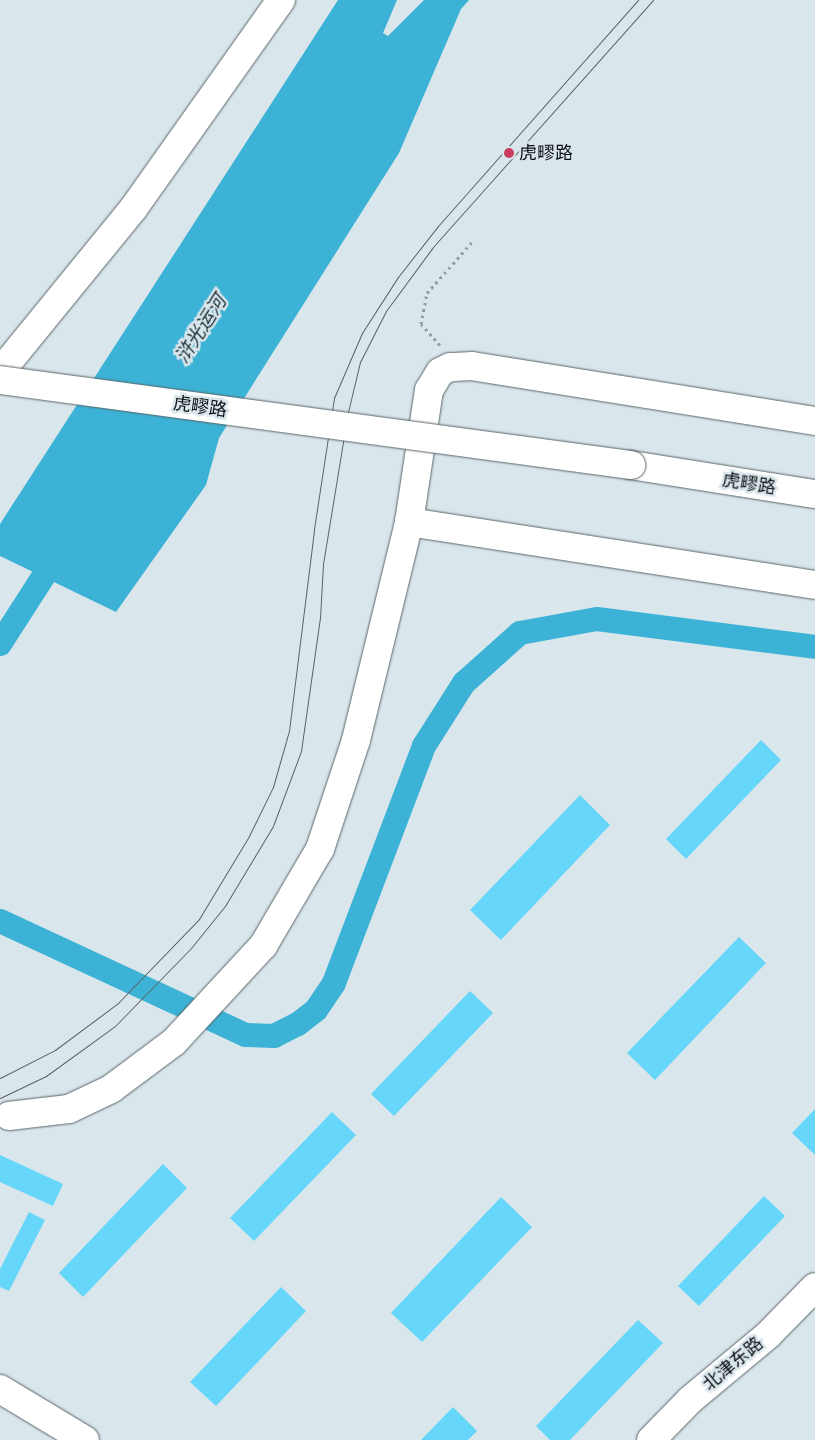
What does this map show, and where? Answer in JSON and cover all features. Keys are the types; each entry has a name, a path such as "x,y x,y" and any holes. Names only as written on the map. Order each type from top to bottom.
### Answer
{"street":[{"path":"0,372 133,209 281,0"},
{"path":"9,1116 68,1109 111,1089 174,1042 236,978 263,946 320,849 356,740 409,522 428,390 440,372 450,367 472,366 815,421"},
{"name":"虎疁路","path":"0,380 632,465 815,494"},
{"path":"409,522 815,585"},
{"name":"北津东路","path":"651,1440 690,1400 768,1335 815,1287"},
{"path":"0,1389 84,1440"}],"path":[{"path":"450,367 443,348 421,324 422,310 436,279 472,241"}],"water":[{"path":"338,0 397,0 383,33 388,36 424,0 469,0 461,9 399,153 219,438 206,485 116,612 0,556 0,524"}],"building":[{"path":"761,740 781,760 686,859 666,839"},
{"path":"580,795 610,825 501,940 470,910"},
{"path":"739,937 766,963 655,1080 627,1053"},
{"path":"470,991 493,1013 394,1116 371,1094"},
{"path":"815,1109 815,1155 792,1133"},
{"path":"332,1112 356,1135 254,1241 230,1218"},
{"path":"0,1155 63,1184 53,1206 0,1182"},
{"path":"163,1164 187,1188 83,1297 59,1273"},
{"path":"764,1196 785,1216 699,1306 678,1286"},
{"path":"501,1197 532,1227 422,1342 391,1313"},
{"path":"29,1212 45,1220 9,1291 0,1287 0,1269"},
{"path":"281,1287 306,1311 216,1406 190,1382"},
{"path":"638,1320 663,1343 570,1440 550,1440 536,1426"},
{"path":"453,1407 477,1431 468,1440 421,1440"}],"waterway":[{"name":"浒光运河","path":"0,644 61,549"},
{"path":"0,921 246,1035 274,1036 298,1024 316,1010 334,983 424,746 464,683 520,633 597,619 815,647"}],"tram line":[{"path":"0,1078 55,1050 118,1003 199,919 249,836 273,787 289,731 314,529 334,398 362,333 398,277 438,226 638,0"},
{"path":"0,1098 46,1076 115,1026 191,948 225,906 273,826 301,751 320,618 323,564 348,412 360,362 386,311 433,247 653,0"}],"place":[{"name":"虎疁路","path":"509,153"}]}
